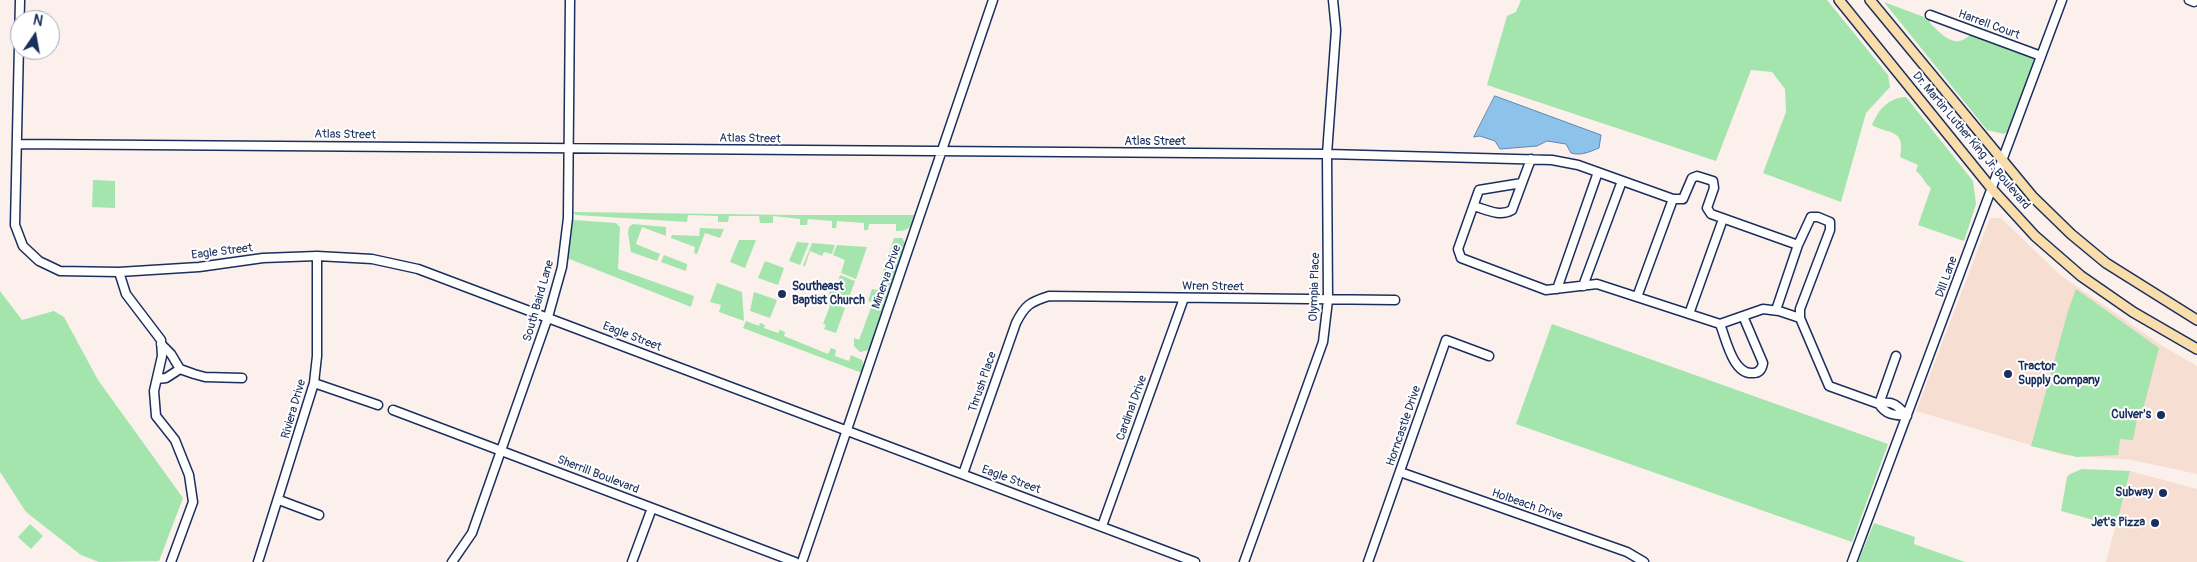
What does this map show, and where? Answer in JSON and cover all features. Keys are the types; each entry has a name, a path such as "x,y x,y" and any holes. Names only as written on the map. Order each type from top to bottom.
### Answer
{"main road":[{"name":"Dr. Martin Luther King Jr. Boulevard","path":"1839,0 1954,139 1992,189 2035,236 2081,276 2133,312 2197,349"},
{"name":"Dr. Martin Luther King Jr. Boulevard","path":"1870,0 2002,162 2033,197 2092,252 2158,297 2197,320"}],"street":[{"path":"17,144 20,0"},
{"name":"South Baird Lane","path":"452,562 472,533 548,317 562,267 568,218 570,0"},
{"name":"Minerva Drive","path":"802,562 993,0"},
{"name":"Olympia Place","path":"1244,562 1323,342 1328,300 1326,154 1336,30 1333,0"},
{"name":"Dill Lane","path":"1852,562 2062,0"},
{"name":"Harrell Court","path":"1930,15 2041,56"},
{"name":"Atlas Street","path":"17,144 942,153 1326,154 1482,157 1552,160 1598,172 1672,199"},
{"name":"Eagle Street","path":"17,144 15,225 23,246 39,261 60,270 119,272 199,267 263,258 318,256 372,258 418,269 1195,562"},
{"path":"1474,206 1498,214 1506,214 1512,210 1531,159"},
{"path":"1557,289 1598,172"},
{"path":"1638,297 1672,199 1683,199 1692,178 1697,176 1712,181 1714,188 1707,208 1711,214 1798,245"},
{"path":"1583,286 1622,181"},
{"path":"1522,183 1479,190 1458,249 1461,258 1546,290 1597,284 1720,324 1762,310 1776,310 1800,318"},
{"path":"1776,310 1798,245 1811,217 1818,217 1830,222 1830,230 1800,309 1800,318 1829,386 1879,404 1887,402 1897,405 1907,416"},
{"path":"1689,314 1723,219"},
{"name":"Riviera Drive","path":"258,562 314,384 317,356 318,256"},
{"path":"119,272 126,294 161,340 162,356 154,391 156,416 175,440 189,475 193,502 171,562"},
{"name":"Wren Street","path":"1032,301 1049,296 1395,300"},
{"name":"Cardinal Drive","path":"1102,526 1184,298"},
{"name":"Thrush Place","path":"963,474 1016,323 1022,310 1032,301"},
{"path":"1720,324 1736,365 1743,372 1751,374 1758,372 1762,368 1763,363 1744,316"},
{"name":"Horncastle Drive","path":"1368,562 1446,340 1489,356"},
{"path":"161,344 171,354 180,369 205,377 242,378"},
{"path":"1879,404 1896,356"},
{"path":"156,379 166,378 180,369"},
{"path":"314,384 378,405"},
{"name":"Sherrill Boulevard","path":"393,410 795,562"},
{"name":"Holbeach Drive","path":"1400,472 1627,552 1644,562"},
{"path":"279,500 319,515"},
{"path":"632,562 652,508"}],"shaded area":[{"path":"1990,218 2001,218 2060,275 2164,347 2197,366 2197,474 2132,460 2064,455 1916,411"},
{"path":"2130,471 2197,489 2197,562 2106,562"}],"green space":[{"path":"1521,0 1827,0 1888,75 1890,87 1866,113 1841,202 1763,173 1786,112 1785,89 1772,72 1751,70 1716,161 1487,85 1507,16 1516,12"},
{"path":"1884,2 1932,20 1929,22 1948,39 1959,41 1971,34 2033,58 2034,61 2008,131 2004,134 1987,130"},
{"path":"1906,97 1973,181 1976,204 1964,241 1918,225 1931,188 1916,171 1918,165 1900,157 1901,141 1898,137 1872,125 1885,105"},
{"path":"93,180 115,181 115,208 92,207"},
{"path":"573,212 916,215 909,228 896,231 896,224 869,224 868,230 864,230 864,223 837,221 836,228 832,228 832,221 808,219 807,225 800,225 800,219 773,216 773,223 760,223 759,216 729,216 728,222 718,222 718,216 688,215 687,222 576,215"},
{"path":"572,221 616,223 620,227 618,269 694,296 691,307 567,258"},
{"path":"633,224 666,227 666,236 642,227 636,244 660,254 657,261 631,252 628,233 629,227"},
{"path":"700,228 724,229 720,238 705,233 697,254 694,253 695,247 671,238 672,235 699,236"},
{"path":"894,238 902,238 906,244 869,350 860,352 854,346 854,338 859,340 873,302 868,301 872,289 877,290"},
{"path":"739,240 756,240 745,268 730,262"},
{"path":"797,242 809,243 800,265 789,261"},
{"path":"812,243 835,245 832,254 824,252 822,256 810,251 805,266 803,266"},
{"path":"837,245 867,247 856,279 841,273 845,260 833,255"},
{"path":"664,255 687,264 686,271 661,262"},
{"path":"765,261 784,268 778,285 758,278"},
{"path":"840,275 855,281 846,306 827,299 833,284 837,285"},
{"path":"717,283 742,292 744,321 719,312 721,305 710,302"},
{"path":"2076,289 2159,348 2141,417 2137,419 2133,440 2120,439 2118,455 2077,457 2031,446 2068,311"},
{"path":"0,291 22,320 54,311 64,317 98,380 183,498 159,561 99,562 81,555 26,512 0,472"},
{"path":"754,292 777,300 770,318 750,311"},
{"path":"828,302 845,308 836,333 824,329 826,325 823,324 830,306 827,304"},
{"path":"746,321 759,326 760,323 765,325 764,328 778,333 780,330 785,332 784,336 828,354 831,348 836,350 835,356 849,361 851,355 862,360 862,373 743,328"},
{"path":"1552,324 1888,444 1852,542 1516,424"},
{"path":"2082,469 2130,471 2116,526 2061,511 2067,477"},
{"path":"1874,523 1915,537 1914,544 1965,562 1858,562"},
{"path":"30,524 43,536 31,549 18,537"}],"water":[{"path":"1495,96 1601,135 1599,148 1575,154 1571,153 1566,144 1547,141 1537,146 1500,149 1495,141 1480,136 1474,137"}],"place":[{"name":"Southeast Baptist Church","path":"782,294"},
{"name":"Tractor Supply Company","path":"2008,374"},
{"name":"Culver's","path":"2161,415"},
{"name":"Subway","path":"2163,493"},
{"name":"Jet's Pizza","path":"2155,523"}]}
